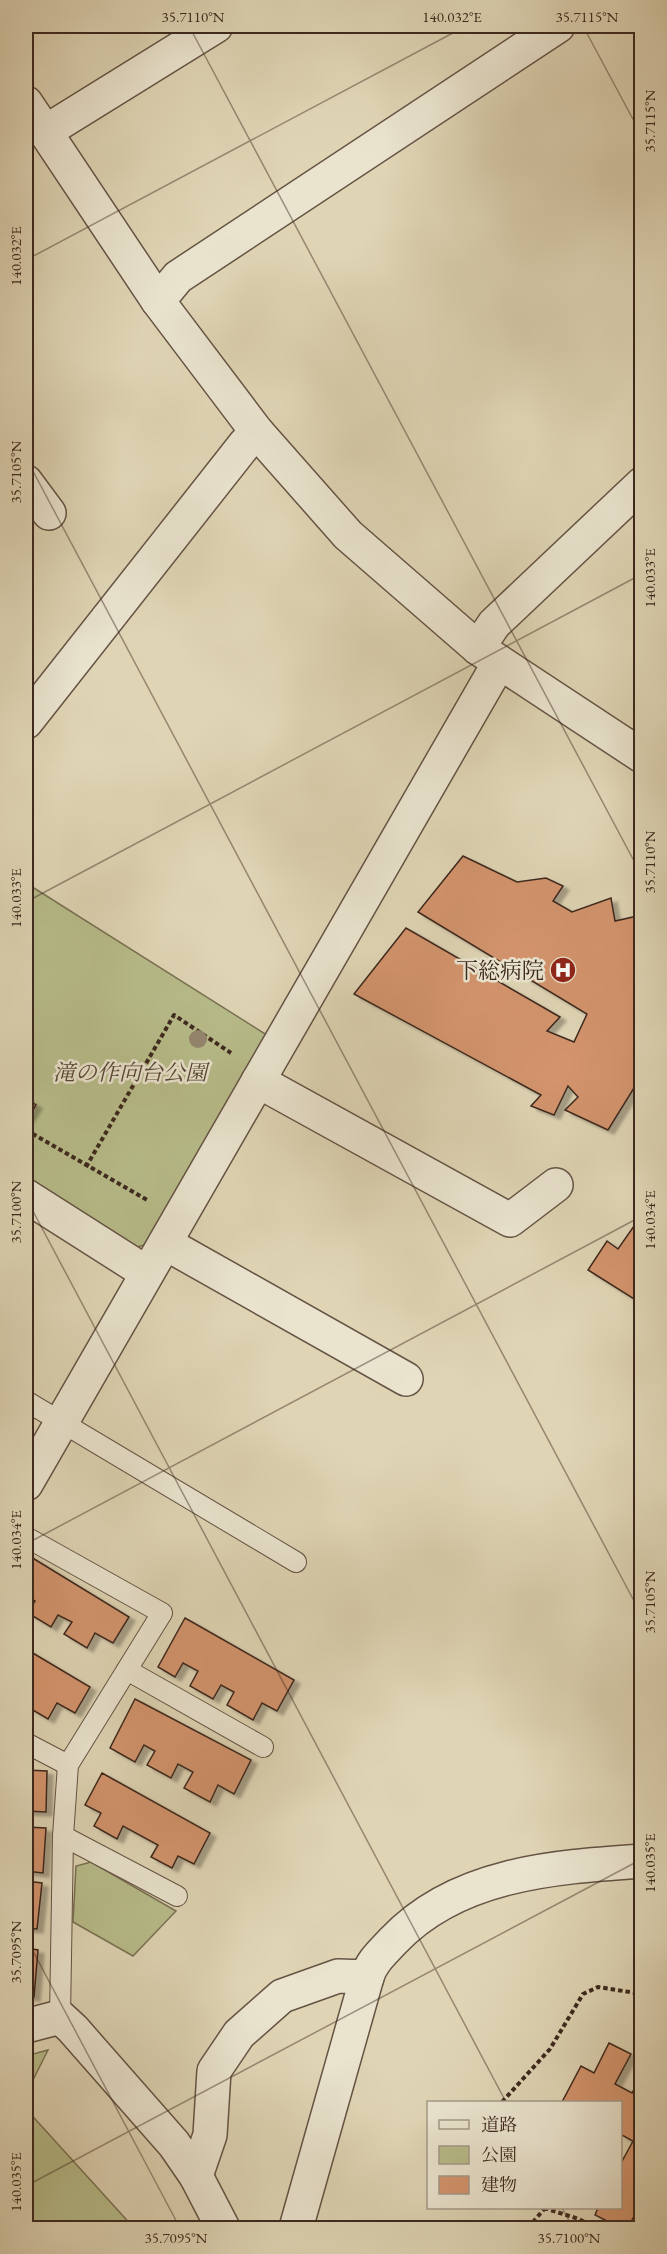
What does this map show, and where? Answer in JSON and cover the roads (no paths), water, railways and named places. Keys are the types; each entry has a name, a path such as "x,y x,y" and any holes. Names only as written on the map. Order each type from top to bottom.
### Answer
{"street":[{"path":"45,132 216,26"},
{"path":"158,301 178,278 558,26"},
{"path":"26,103 158,301 257,432 348,535 488,656 642,756"},
{"path":"26,722 245,444 257,432"},
{"path":"26,482 49,513"},
{"path":"26,1484 261,1077 488,656 494,624 642,484"},
{"path":"261,1077 510,1220 556,1185"},
{"path":"26,1196 147,1273"},
{"path":"171,1232 406,1379"},
{"path":"296,2229 370,1966 403,1931 427,1911 462,1892 560,1866 642,1861"},
{"path":"196,2176 210,2135 214,2071 239,2034 282,1996 338,1976 367,1977"},
{"path":"26,2026 60,2017 174,2144 196,2176 223,2229"}],"lane":[{"path":"26,1401 60,1424 296,1562"},
{"path":"26,1537 162,1613 68,1765 63,1836 60,2017"},
{"path":"127,1670 263,1747"},
{"path":"26,1743 68,1765"},
{"path":"63,1836 177,1896"}],"place":[{"name":"下総病院","path":"563,970"}],"park label":[{"name":"滝の作向台公園","path":"130,1072"}]}
